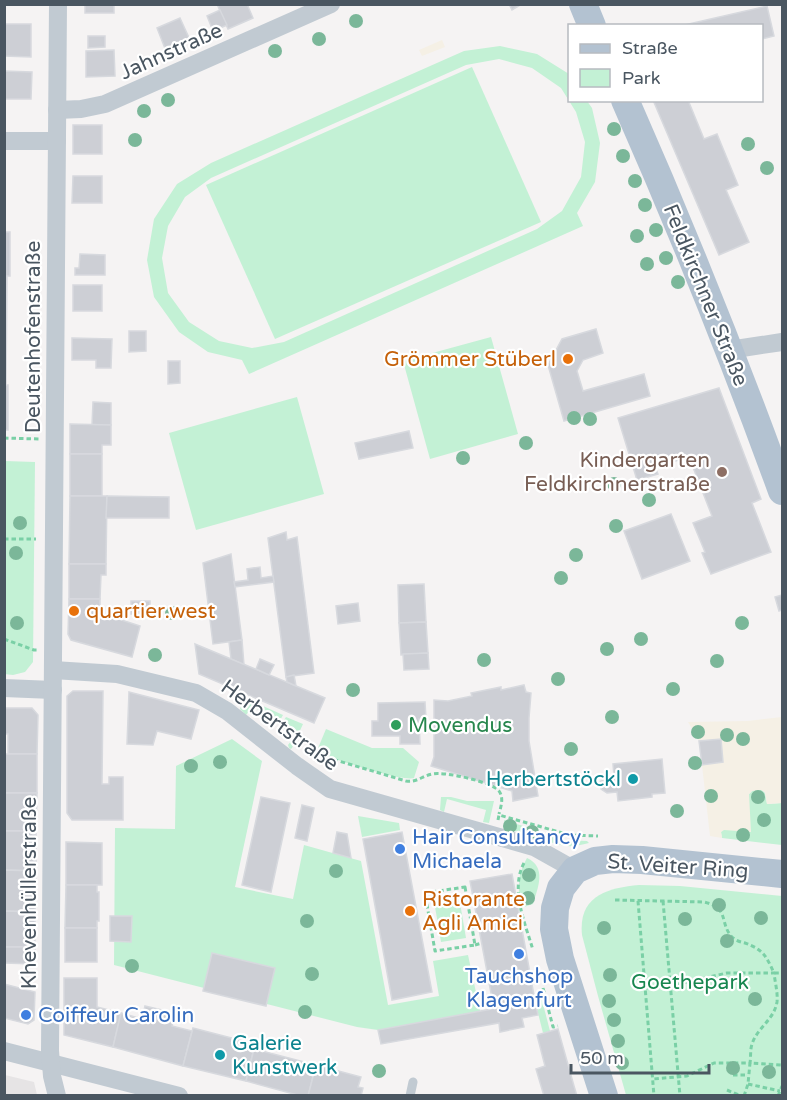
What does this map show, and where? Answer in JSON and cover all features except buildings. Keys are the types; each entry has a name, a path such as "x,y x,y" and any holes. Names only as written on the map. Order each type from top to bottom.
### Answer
{"main road":[{"path":"583,4 591,24"},
{"name":"Feldkirchner Straße","path":"626,102 675,215 783,491"},
{"name":"St. Veiter Ring","path":"575,870 595,861 613,859 783,874"},
{"path":"575,870 561,888 555,908 554,929 560,958 604,1095"}],"street":[{"name":"Deutenhofenstraße","path":"53,670 58,4"},
{"name":"Jahnstraße","path":"57,110 81,110 105,104 331,4"},
{"path":"4,141 57,141"},
{"path":"729,350 783,342"},
{"path":"4,688 53,690 53,670"},
{"name":"Herbertstraße","path":"53,670 117,674 196,693 227,711 330,789 534,848 575,870"},
{"name":"Khevenhüllerstraße","path":"53,690 50,1040 51,1063 57,1095"},
{"path":"4,1052 179,1095"}],"lane":[{"path":"410,1095 413,1082"}],"path":[{"path":"4,438 55,439"},
{"path":"4,539 54,539"},
{"path":"4,639 34,650 53,649"},
{"path":"304,750 406,782 444,772 493,786 498,789 502,798 499,815"},
{"path":"475,945 465,887 425,893 435,951 475,945 482,943"},
{"path":"615,900 713,904 720,910 730,936 735,940 757,947 766,956 774,973 777,997 775,1010 752,1044 748,1084 742,1095 727,1090"},
{"path":"638,902 654,1095"},
{"path":"663,902 680,1095"},
{"path":"522,936 528,934"},
{"path":"645,988 670,986 727,973 783,973"},
{"path":"653,1079 687,1076 714,1063 783,1065"},
{"path":"733,1075 748,1075"},
{"path":"748,1084 779,1093 783,1086"}],"shaded area":[{"path":"5,1075 34,1082 37,1095 5,1095"}],"green space":[{"path":"500,46 537,54 568,73 568,99 561,88 532,68 499,59 466,65 211,178 185,197 168,226 162,258 168,293 189,322 219,341 252,348 284,342 537,229 562,211 581,177 585,142 576,112 570,102 588,102 592,108 600,143 595,182 577,213 583,226 249,374 242,360 208,352 179,332 154,297 147,260 154,219 177,184 211,163 464,51"},
{"path":"472,67 541,222 275,339 206,185"},
{"path":"491,337 518,434 430,459 403,361"},
{"path":"297,397 324,494 196,530 169,433"},
{"path":"5,461 35,462 33,662 25,672 13,675 4,674"},
{"path":"245,698 283,715 278,724 253,706 246,715 240,709"},
{"path":"286,717 303,724 291,749 288,745 295,736 280,726"},
{"path":"326,729 372,748 403,748 419,762 414,778 382,773 316,753"},
{"path":"232,739 262,761 235,887 293,899 304,845 361,861 388,1005 439,996 433,961 468,955 480,1011 378,1030 357,1027 114,965 115,828 175,829 176,766"},
{"path":"756,789 765,793 767,804 782,803 782,845 722,838 721,832 749,794"},
{"path":"441,797 467,801 494,801 489,823 483,822 486,810 447,799 444,812 440,810"},
{"path":"358,816 399,823 400,830 362,837"},
{"path":"504,820 539,831 535,837 505,828"},
{"path":"551,836 589,843 567,846 545,840"},
{"path":"527,858 537,867 539,878 533,904 521,908 519,882"},
{"name":"Goethepark","path":"639,885 680,886 782,896 782,1095 626,1095 582,935 582,922 585,911 597,897 616,889"},
{"path":"459,897 466,938 441,942 434,901"},
{"path":"542,1000 550,1031 543,1033 535,1001"}],"sand":[{"path":"442,40 445,47 422,56 419,50"},
{"path":"782,717 782,803 767,804 765,792 752,791 749,794 751,832 724,830 721,832 722,838 710,836 702,765 723,762 721,739 699,741 688,722 748,721"}],"place":[{"name":"Grömmer Stüberl","path":"568,359"},
{"name":"Kindergarten Feldkirchnerstraße","path":"722,472"},
{"name":"quartier.west","path":"74,611"},
{"name":"Movendus","path":"396,725"},
{"name":"Herbertstöckl","path":"633,779"},
{"name":"Hair Consultancy Michaela","path":"400,849"},
{"name":"Ristorante Agli Amici","path":"410,911"},
{"name":"Tauchshop Klagenfurt","path":"519,954"},
{"name":"Coiffeur Carolin","path":"26,1015"},
{"name":"Galerie Kunstwerk","path":"220,1055"}]}
